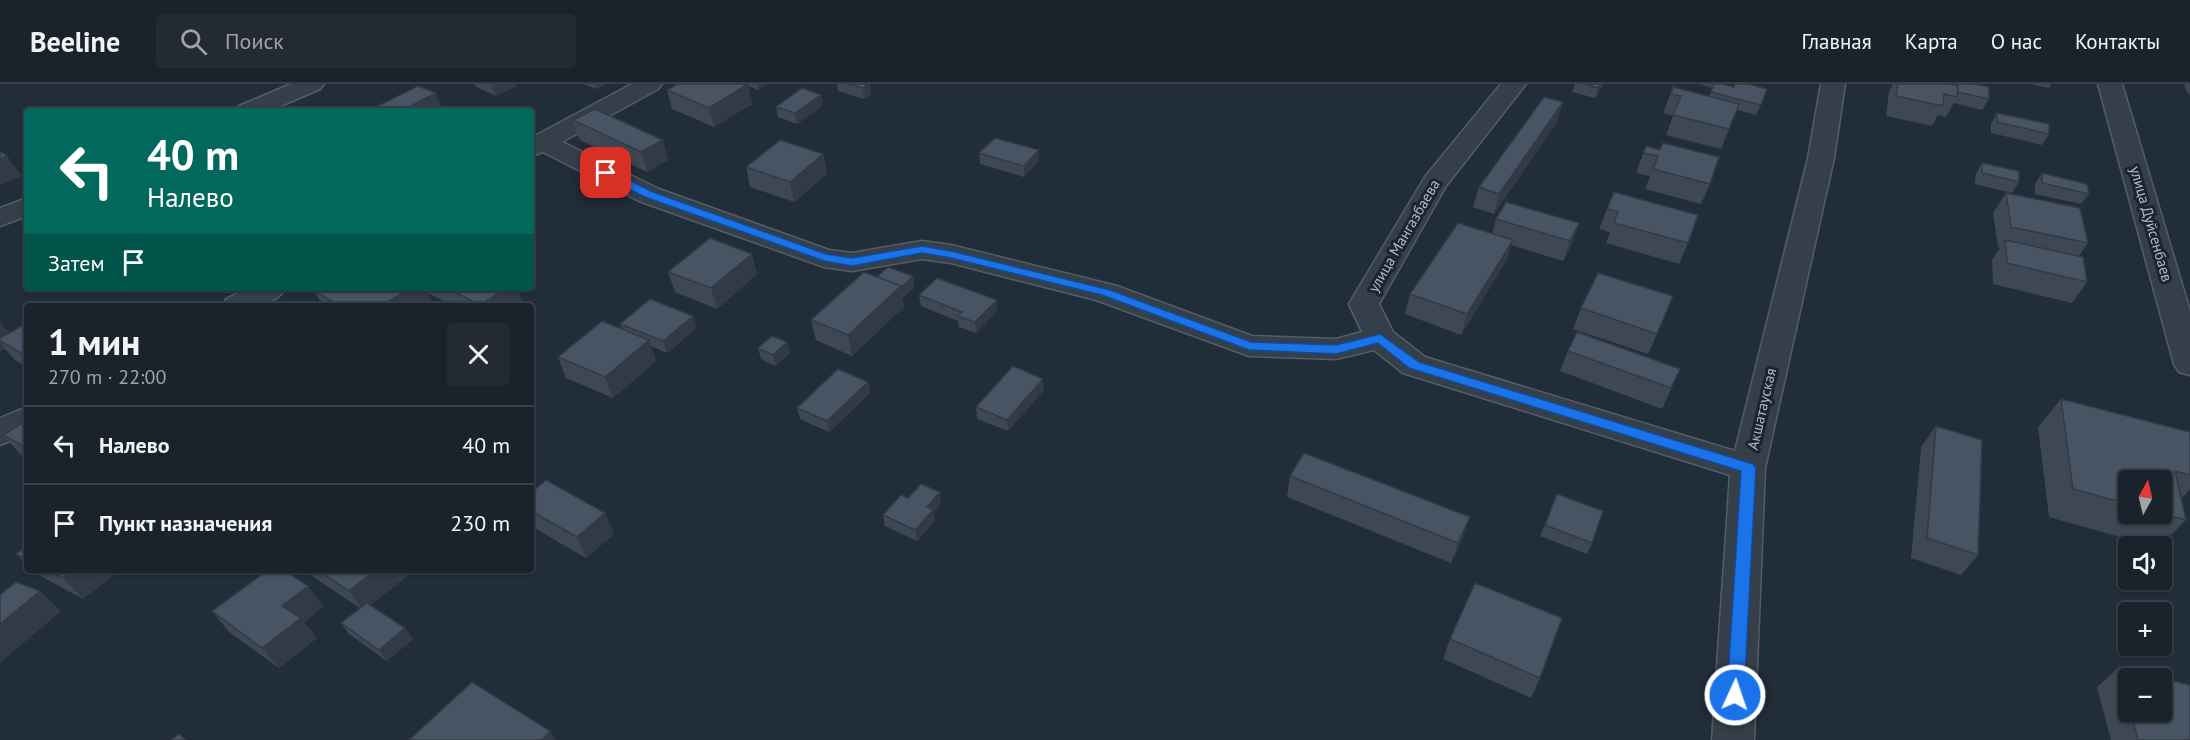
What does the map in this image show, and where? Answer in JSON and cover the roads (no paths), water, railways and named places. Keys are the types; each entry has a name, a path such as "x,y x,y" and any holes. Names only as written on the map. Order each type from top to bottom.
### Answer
{"street":[{"path":"255,108 312,84"},
{"path":"537,145 650,84"},
{"name":"улица Мангазбаева","path":"1380,338 1364,304 1434,183 1514,84"},
{"name":"Акшатауская","path":"1733,740 1748,468 1821,158 1833,84"},
{"name":"улица Дуйсенбаев","path":"2110,84 2190,364"},
{"path":"537,145 649,195 824,258 852,262 922,249 951,254 1106,292 1249,346 1336,349 1380,338 1414,365 1748,468"},
{"path":"0,218 24,207"},
{"path":"242,303 264,291"},
{"path":"0,433 24,421"}]}
